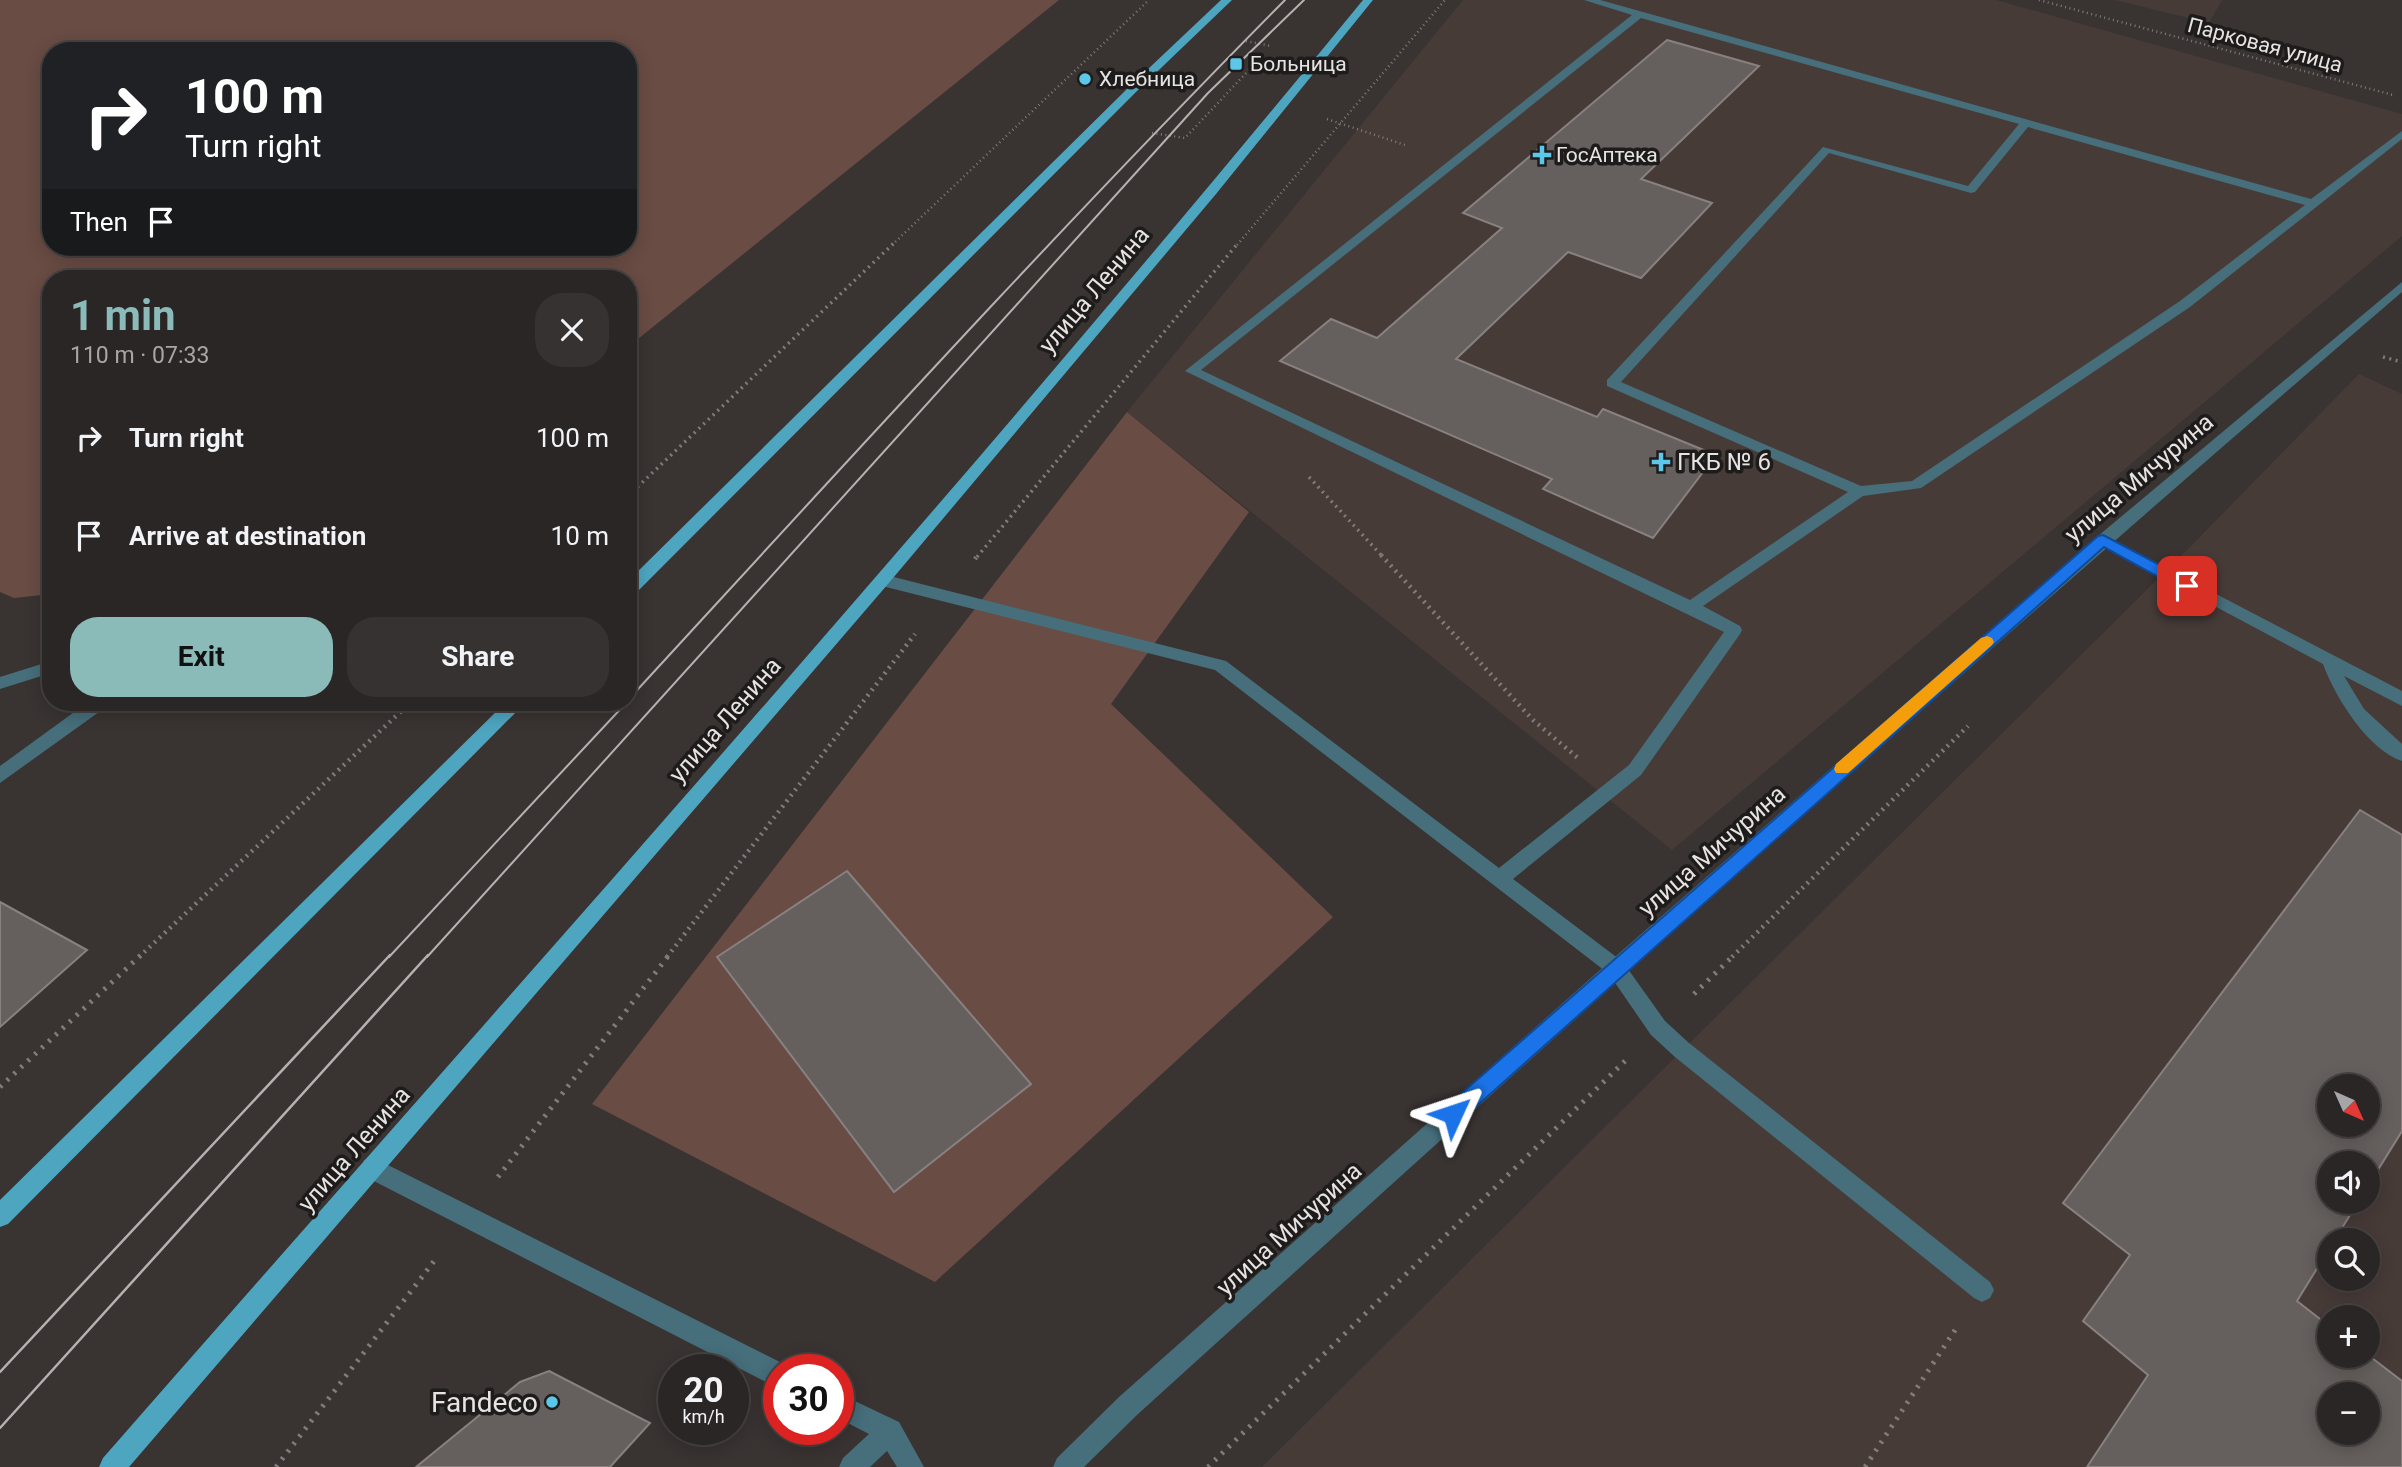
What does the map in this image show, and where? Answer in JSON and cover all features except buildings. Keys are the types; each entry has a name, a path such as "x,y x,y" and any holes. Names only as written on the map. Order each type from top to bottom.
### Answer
{"main road":[{"path":"637,582 1133,89 1227,0"},
{"name":"улица Ленина","path":"112,1467 882,580 1212,192 1368,0"},
{"path":"0,1216 508,711"}],"street":[{"path":"1590,0 2312,203"},
{"path":"1499,879 1635,770 1734,630 1691,607 1192,371 1640,14"},
{"path":"1858,491 1612,383 1827,149 1971,190 2026,123"},
{"path":"1691,607 1858,491 1916,485 2185,304 2402,134"},
{"name":"улица Мичурина","path":"1066,1467 1128,1406 1616,968 2103,540 2402,286"},
{"path":"2103,540 2402,699"},
{"path":"882,580 1220,665 1616,968 1658,1028 1682,1050 1982,1290"},
{"path":"2330,661 2340,690 2362,722 2402,754"},
{"path":"0,683 42,670"},
{"path":"0,776 88,711"},
{"path":"372,1168 763,1367"},
{"path":"854,1413 890,1431 911,1467"},
{"path":"852,1467 890,1431"}],"path":[{"path":"637,487 1149,0"},
{"path":"276,1467 944,597 1321,143 1445,0"},
{"name":"Парковая улица","path":"2039,0 2402,98"},
{"path":"1152,133 1185,138 1271,46 1234,38"},
{"path":"1306,474 1532,720 1614,788"},
{"path":"0,1087 401,711"},
{"path":"1209,1467 1978,716"},
{"path":"1865,1467 1982,1290"}],"shaded area":[{"path":"0,0 1059,0 637,340 637,270 42,270 42,595 14,598 0,592"},
{"name":"ГКБ № 6","path":"1463,0 1996,0 2402,114 2402,236 1672,850 1127,412"},
{"path":"2115,0 2222,0 2209,23"},
{"path":"2359,374 2402,394 2402,1467 1262,1467 2192,545"},
{"path":"1127,412 1249,512 1111,704 1333,917 935,1282 592,1104"}],"tram line":[{"path":"637,690 1035,259 1285,0"},
{"path":"427,957 1208,93 1304,0"},
{"path":"389,957 619,711"},
{"path":"0,1372 390,955"},
{"path":"0,1428 428,955"}],"slow traffic":[{"path":"1842,769 1987,642"}],"place":[{"name":"Больница","path":"1236,64"},
{"name":"Хлебница","path":"1085,79"},
{"name":"ГосАптека","path":"1542,155"},
{"name":"ГКБ № 6","path":"1661,462"},
{"name":"Fandeco","path":"552,1402"}],"route":[{"path":"1453,1114 2103,540 2187,586"}]}
